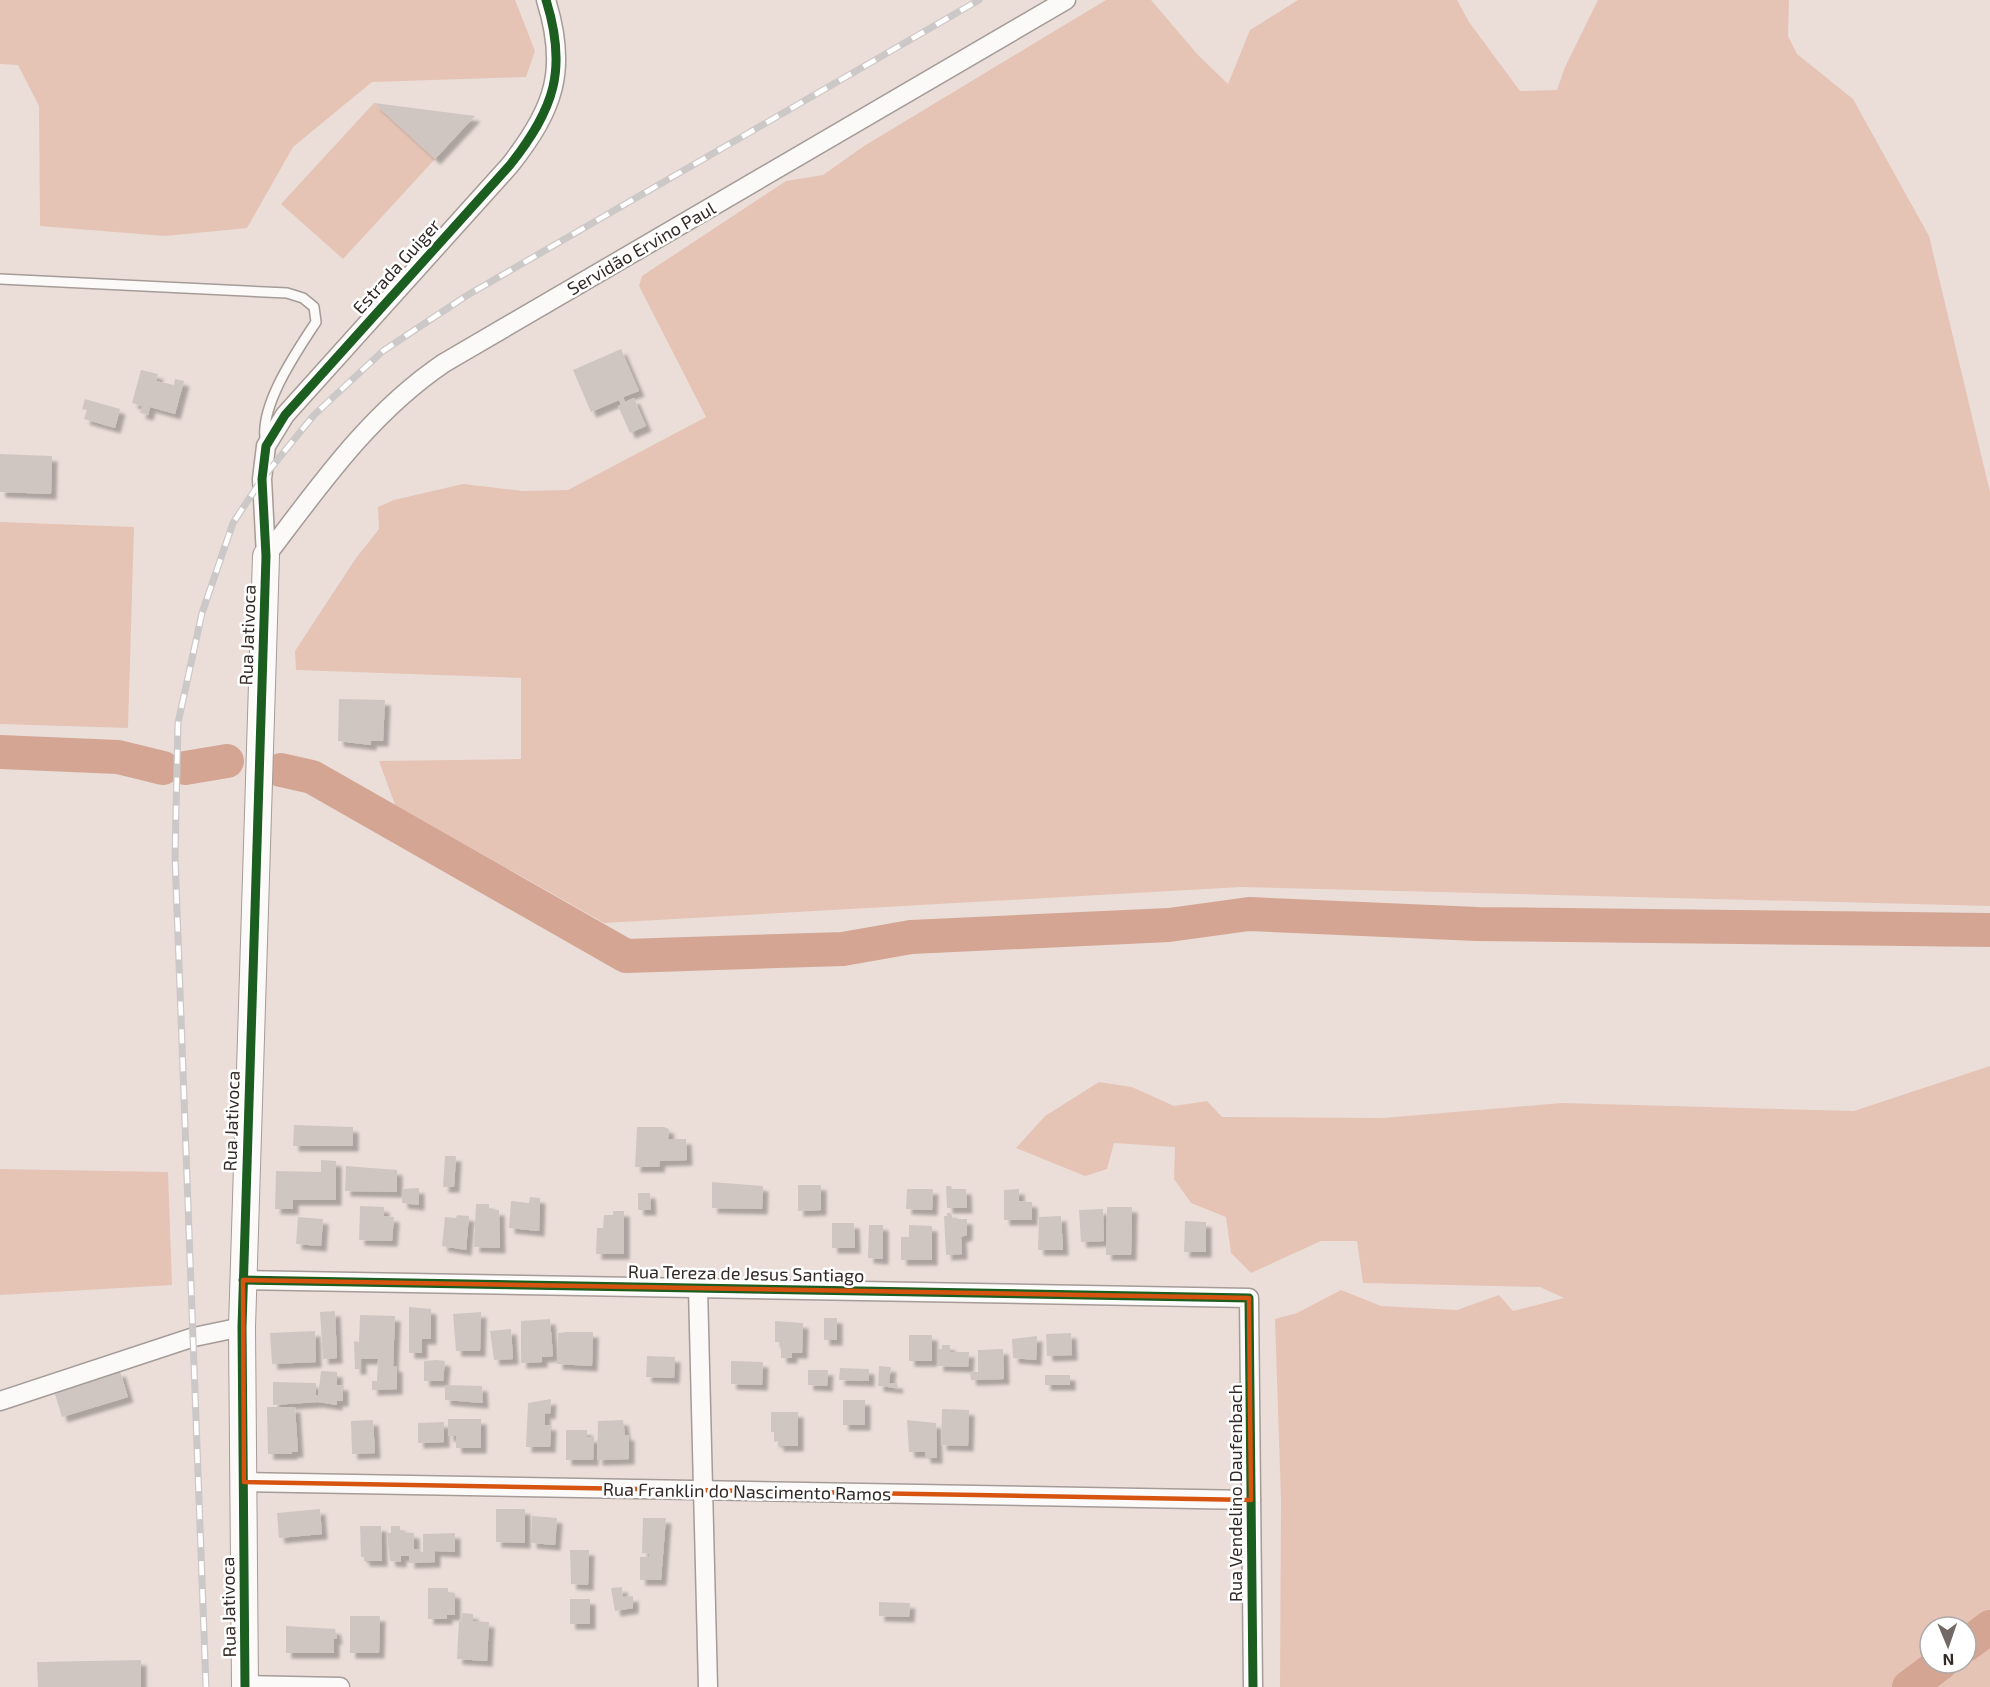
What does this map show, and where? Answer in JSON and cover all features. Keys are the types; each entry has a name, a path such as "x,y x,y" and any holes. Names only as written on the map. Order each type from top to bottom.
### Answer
{"street":[{"name":"Estrada Guiger","path":"266,556 262,479 266,446 285,415 510,165 534,134 547,108 555,79 557,52 554,25 546,0"},
{"name":"Servidão Ervino Paul","path":"266,556 355,441 411,385 444,363 1066,0"},
{"name":"Rua Jativoca","path":"245,1686 242,1327 266,556"},
{"name":"Rua Tereza de Jesus Santiago","path":"243,1280 1249,1298"},
{"path":"698,1288 708,1687"},
{"name":"Rua Vendelino Daufenbach","path":"1249,1298 1253,1687"},
{"path":"0,1401 194,1337 242,1327"},
{"name":"Rua Franklin do Nascimento Ramos","path":"244,1482 1251,1500"},
{"path":"245,1686 340,1687"}],"lane":[{"path":"0,279 287,293 303,298 314,307 316,322 297,351 270,405 264,424 266,446"}],"highlighted area":[{"path":"243,1280 1249,1298 1251,1500 244,1482"}],"shaded area":[{"path":"0,0 515,0 535,51 526,77 372,82 293,147 247,228 165,236 40,226 39,106 18,65 0,64"},
{"path":"1106,0 1151,0 1198,55 1228,84 1250,30 1298,0 1457,0 1469,22 1520,91 1557,90 1565,67 1598,0 1789,0 1788,36 1797,54 1853,99 1929,236 1990,492 1990,906 1241,887 604,923 395,805 379,761 521,759 521,678 296,670 295,651 356,558 379,529 378,507 394,500 463,484 523,491 568,490 706,417 639,286 642,276 786,181 823,175 864,146"},
{"path":"374,103 435,159 343,259 281,204"},
{"path":"0,522 134,527 128,728 0,724"},
{"path":"1990,1066 1990,1687 1280,1687 1281,1500 1275,1319 1297,1313 1341,1290 1381,1306 1457,1310 1499,1295 1513,1311 1564,1298 1540,1287 1363,1283 1357,1241 1321,1241 1251,1273 1231,1253 1226,1217 1191,1203 1174,1179 1175,1147 1114,1143 1107,1169 1085,1176 1016,1148 1045,1116 1099,1082 1132,1087 1174,1106 1207,1101 1222,1117 1383,1118 1562,1103 1854,1111"},
{"path":"0,1169 168,1172 172,1285 0,1295"}],"building":[{"path":"374,103 475,116 435,159"},
{"path":"621,349 639,391 623,397 625,402 634,398 646,426 630,433 618,406 621,405 619,400 591,412 573,370"},
{"path":"141,370 158,374 156,381 174,385 175,379 184,381 175,414 150,407 148,415 140,413 142,406 132,403"},
{"path":"85,399 120,409 115,428 84,419 87,410 82,409"},
{"path":"0,454 52,456 51,494 0,492"},
{"path":"339,699 385,700 383,741 371,741 371,745 338,741"},
{"path":"294,1125 353,1127 353,1146 293,1146"},
{"path":"637,1127 664,1127 669,1129 668,1139 686,1139 687,1160 660,1161 659,1167 635,1167"},
{"path":"445,1156 456,1156 454,1187 443,1187"},
{"path":"321,1160 336,1161 336,1200 293,1200 293,1209 275,1209 276,1171 321,1172"},
{"path":"346,1166 397,1170 397,1192 345,1191"},
{"path":"712,1182 763,1186 762,1209 712,1208"},
{"path":"798,1185 821,1185 821,1210 798,1211"},
{"path":"946,1186 951,1186 952,1189 966,1189 967,1208 947,1208"},
{"path":"419,1188 419,1205 402,1203 402,1189"},
{"path":"907,1189 933,1189 932,1210 906,1209"},
{"path":"1019,1189 1019,1201 1032,1202 1032,1220 1004,1220 1004,1190"},
{"path":"638,1193 650,1193 651,1210 638,1210"},
{"path":"530,1197 540,1198 539,1231 509,1228 511,1201 529,1203"},
{"path":"476,1204 489,1204 489,1210 499,1210 500,1248 474,1247"},
{"path":"360,1206 384,1207 384,1216 394,1217 392,1241 359,1240"},
{"path":"1107,1207 1132,1207 1131,1255 1106,1255"},
{"path":"1103,1209 1104,1241 1081,1242 1079,1210"},
{"path":"613,1211 624,1211 624,1254 596,1254 597,1228 603,1228 604,1215 613,1215"},
{"path":"947,1213 951,1213 953,1219 967,1219 967,1235 961,1237 962,1254 946,1255 944,1216 947,1216"},
{"path":"457,1215 469,1216 466,1250 442,1246 445,1217 456,1218"},
{"path":"1061,1216 1063,1250 1038,1250 1039,1217"},
{"path":"298,1217 323,1219 321,1246 296,1244"},
{"path":"1185,1221 1206,1222 1206,1252 1184,1252"},
{"path":"832,1223 854,1223 855,1248 832,1248"},
{"path":"869,1225 883,1225 883,1259 868,1258"},
{"path":"909,1225 932,1226 932,1260 901,1260 901,1237 909,1237"},
{"path":"409,1307 431,1309 431,1339 422,1339 422,1353 409,1353"},
{"path":"335,1311 337,1358 323,1359 320,1312"},
{"path":"481,1312 480,1351 456,1351 453,1314"},
{"path":"360,1315 395,1316 393,1366 397,1367 397,1389 372,1390 372,1381 377,1381 378,1359 361,1359 361,1369 355,1369 354,1341 359,1342"},
{"path":"824,1318 837,1318 837,1340 824,1340"},
{"path":"550,1319 553,1356 542,1357 542,1362 521,1363 521,1321"},
{"path":"775,1321 803,1323 802,1353 792,1353 792,1358 781,1358 781,1342 775,1342"},
{"path":"511,1329 513,1359 494,1360 490,1331"},
{"path":"315,1331 316,1362 272,1364 270,1333"},
{"path":"593,1332 592,1366 557,1364 558,1333"},
{"path":"1071,1333 1072,1355 1047,1356 1046,1334"},
{"path":"909,1335 932,1335 932,1361 909,1361"},
{"path":"1037,1336 1036,1360 1013,1358 1012,1339"},
{"path":"942,1345 950,1345 950,1352 969,1352 968,1367 938,1366 938,1349 942,1349"},
{"path":"1003,1349 1004,1379 971,1380 970,1372 978,1372 978,1350"},
{"path":"647,1356 675,1357 674,1378 646,1377"},
{"path":"424,1361 445,1361 443,1381 424,1381"},
{"path":"731,1361 763,1362 762,1385 731,1384"},
{"path":"879,1366 891,1367 889,1383 897,1383 898,1388 878,1386"},
{"path":"840,1368 869,1369 869,1381 839,1380"},
{"path":"808,1370 828,1370 827,1386 808,1385"},
{"path":"120,1371 128,1397 62,1417 54,1391"},
{"path":"321,1371 337,1372 337,1385 343,1385 343,1401 337,1401 337,1405 318,1402 273,1405 273,1382 316,1383 316,1395 318,1396"},
{"path":"1045,1375 1070,1375 1070,1385 1045,1385"},
{"path":"445,1385 482,1386 483,1403 445,1400"},
{"path":"551,1399 550,1414 545,1413 545,1425 551,1425 550,1447 526,1447 528,1403"},
{"path":"843,1400 865,1400 865,1425 843,1425"},
{"path":"267,1407 295,1407 298,1452 268,1454"},
{"path":"942,1409 969,1410 968,1446 941,1445"},
{"path":"771,1412 798,1412 798,1446 778,1446 778,1441 774,1442 774,1432 771,1432"},
{"path":"448,1419 481,1419 481,1448 456,1448 456,1436 448,1436"},
{"path":"373,1420 375,1453 352,1454 351,1421"},
{"path":"623,1420 625,1435 629,1435 629,1459 597,1460 598,1421"},
{"path":"907,1420 936,1423 937,1458 925,1458 925,1452 909,1452"},
{"path":"444,1422 444,1442 418,1443 418,1423"},
{"path":"566,1430 587,1430 587,1437 594,1437 593,1460 566,1460"},
{"path":"320,1509 322,1534 279,1538 277,1513"},
{"path":"496,1509 525,1509 525,1543 496,1542"},
{"path":"532,1516 557,1518 555,1545 531,1543"},
{"path":"643,1518 666,1518 661,1580 640,1580 640,1557 649,1557 649,1554 642,1553"},
{"path":"360,1526 381,1526 382,1561 364,1561 364,1557 361,1557"},
{"path":"391,1526 400,1526 400,1532 414,1533 414,1549 420,1549 420,1552 423,1552 423,1534 455,1533 455,1552 435,1551 435,1562 409,1563 409,1556 401,1556 401,1562 390,1561 387,1533 391,1533"},
{"path":"570,1550 589,1550 588,1585 571,1584"},
{"path":"622,1587 623,1597 633,1596 633,1608 615,1611 611,1588"},
{"path":"428,1588 448,1588 448,1592 455,1593 455,1615 447,1615 447,1619 428,1619"},
{"path":"570,1599 590,1599 590,1624 570,1624"},
{"path":"879,1602 910,1603 909,1617 879,1616"},
{"path":"462,1613 473,1614 473,1621 489,1622 487,1661 457,1659 459,1620 461,1621"},
{"path":"350,1616 380,1616 379,1653 350,1653"},
{"path":"286,1626 335,1629 337,1639 334,1639 334,1653 286,1653"},
{"path":"141,1660 141,1687 38,1687 37,1662"}],"waterway":[{"path":"0,752 118,757 163,768"},
{"path":"185,768 227,761"},
{"path":"281,770 312,777 626,956 843,949 911,937 1169,925 1249,914 1477,924 1990,930"},
{"path":"1978,1636 1990,1627"},
{"path":"1909,1687 1925,1675"}],"railway":[{"path":"206,1687 175,856 178,723 202,613 233,523 262,479 314,415 383,351 466,296 979,0"}],"cycle path":[{"path":"245,1687 242,1327 266,556 262,479 266,446 285,415 510,165 525,145 547,107 556,68 553,25 546,0"},
{"path":"243,1280 1249,1298 1253,1687"}]}
